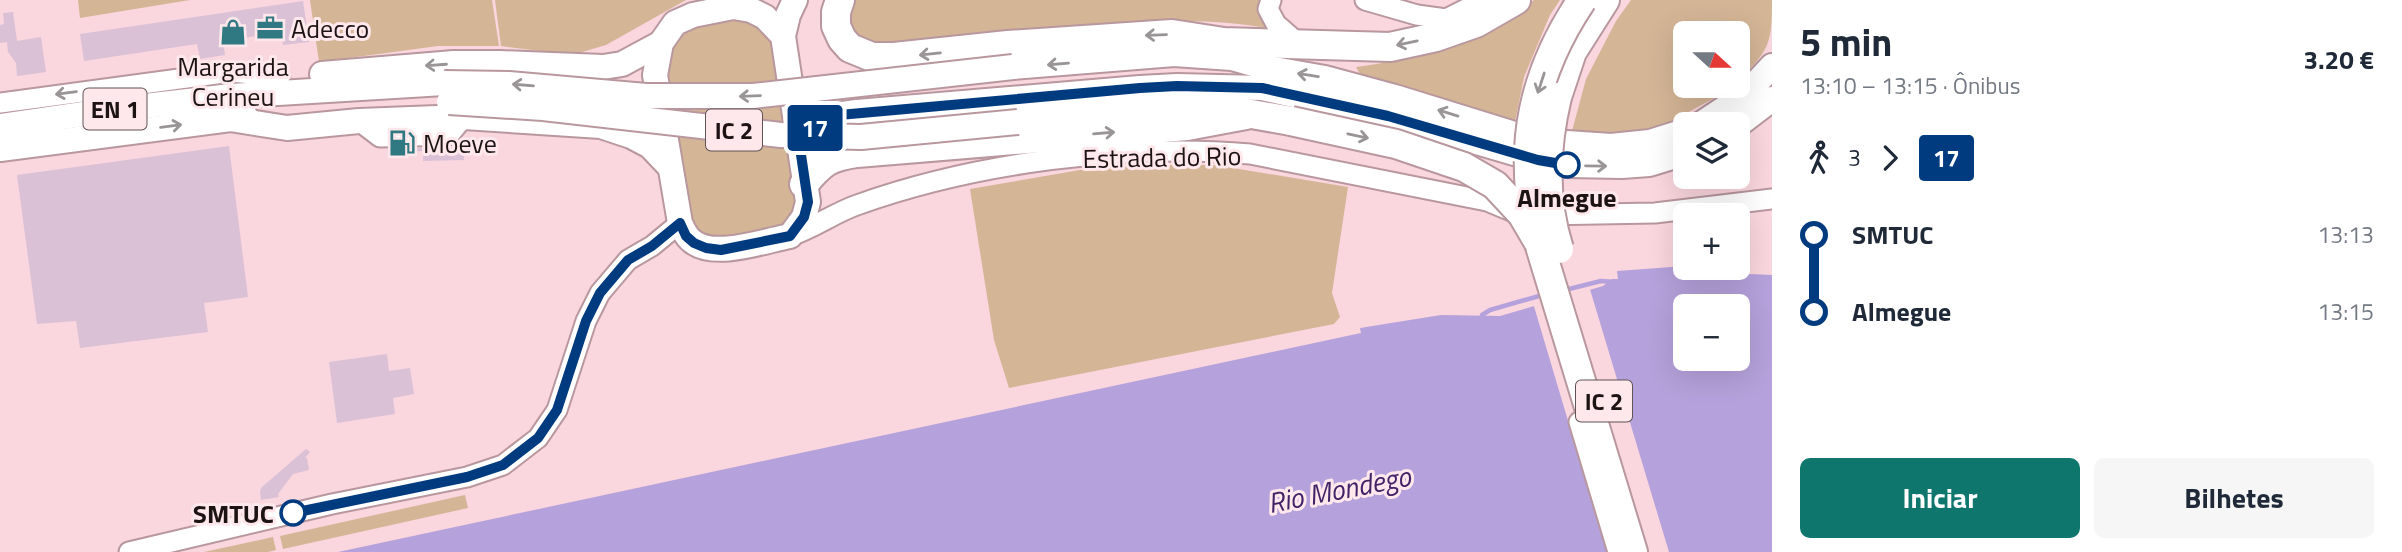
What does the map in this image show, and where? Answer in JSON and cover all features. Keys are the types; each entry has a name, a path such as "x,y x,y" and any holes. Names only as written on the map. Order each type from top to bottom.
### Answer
{"highway":[{"path":"840,0 836,12 836,26 842,39 850,48 872,57 1172,34 1224,42 1390,47 1436,37 1476,23 1516,0"},
{"name":"IC 2","path":"1596,2 1556,43 1538,92 1531,119 1528,169 1530,202 1534,248 1633,552"},
{"name":"IC 2","path":"1596,2 1556,97 1548,148 1548,198 1554,234 1649,552"},
{"path":"1174,54 1224,42"},
{"path":"1195,104 1246,115"},
{"path":"806,190 818,167 831,157 1187,127 1293,109 1464,167 1495,185 1522,215 1534,248"}],"main road":[{"path":"783,36 765,17 739,4 693,15 675,23 661,43 655,75 670,167 687,233 706,248 721,250 790,236 804,217 806,190 783,36 795,0"},
{"path":"230,108 280,77 454,64 603,67 622,64 661,43"},
{"path":"1174,54 1232,58 1267,68 1325,78 1395,96 1537,141 1611,146 1650,142 1673,135"},
{"name":"IC 2","path":"452,101 509,84 646,96 753,96 1013,67 1174,54"},
{"path":"1719,112 1746,94 1772,66"},
{"path":"789,70 811,95 833,102 1170,72 1232,72 1267,68"},
{"path":"800,148 818,124 828,116 857,111 1177,86 1262,88 1293,109"},
{"path":"1195,104 1235,99 1293,109 1388,116 1538,160 1567,165 1649,164 1673,157"},
{"path":"1750,116 1772,99"},
{"path":"230,108 287,128 359,121 452,101 601,126 650,146 670,167"},
{"name":"IC 2","path":"452,101 543,108 781,135 861,137 1195,104"},
{"name":"EN 1","path":"0,126 111,110 313,110 452,101"},
{"name":"EN 1","path":"0,149 230,108"}],"street":[{"path":"1271,0 1268,9 1276,23 1298,44"},
{"path":"1365,0 1418,15 1446,19 1484,0"},
{"path":"0,103 232,72 280,77"},
{"name":"Estrada do Rio","path":"790,236 821,224 854,205 912,187 968,174 1080,156 1149,151 1250,154 1487,201 1519,216 1655,213 1772,199"},
{"name":"Estrada do Rio","path":"806,190 838,206 854,205"},
{"path":"1519,216 1534,248 1618,552"},
{"path":"129,552 332,504 467,477 503,465 538,438 557,410 586,321 600,293 628,260 652,246 687,233"}],"shaded area":[{"path":"78,0 190,0 80,18"},
{"path":"310,0 492,0 499,46 438,46 319,62"},
{"path":"495,0 686,0 606,45 572,55 501,46"},
{"path":"850,0 1262,0 1268,28 1204,22 1140,22 867,46 848,27 846,15"},
{"path":"1534,0 1560,0 1550,15 1524,77 1515,122 1360,74 1356,67 1403,59 1450,45 1494,26"},
{"path":"1631,0 1772,0 1767,46 1750,69 1750,21 1673,21 1673,98 1714,98 1689,112 1673,112 1673,120 1659,128 1592,135 1572,131 1586,79 1616,21"},
{"path":"739,18 760,28 773,48 798,210 779,231 722,240 700,233 692,224 668,78 669,60 672,46 686,30"},
{"path":"1148,165 1215,165 1348,187 1332,293 1340,317 1334,324 1009,388 994,340 970,189 1080,170"},
{"path":"465,495 468,508 283,549 280,536"},
{"path":"273,537 276,550 268,552 204,552"}],"water":[{"name":"Rio Mondego","path":"1673,267 1673,280 1750,280 1750,274 1772,275 1772,552 338,552 1361,333 1360,328 1441,315 1500,316 1603,286 1612,279 1618,279 1617,271"}],"pier":[{"path":"1589,286 1669,552 1607,552 1533,303"}],"building":[{"path":"303,1 309,42 283,45 281,32 223,41 225,55 200,59 197,44 84,61 80,34"},
{"path":"13,12 17,41 41,37 46,72 17,76 16,63 8,52 7,42 0,43 3,13"},
{"path":"229,146 248,297 204,303 208,332 80,348 76,321 37,324 17,175"},
{"path":"463,147 464,160 423,161 423,151 390,152 390,149"},
{"path":"387,354 389,371 410,368 414,394 393,398 395,414 337,423 329,362"},
{"path":"306,449 310,452 305,458 309,470 293,474 278,494 279,497 261,500 262,487"}],"waterway":[{"path":"1565,290 1601,281 1615,282"},
{"path":"1482,319 1482,315 1490,310 1546,294"}],"bus line":[{"name":"17","path":"293,513 467,477 503,465 538,438 557,410 586,321 600,293 628,260 652,246 680,223 686,236 694,243 721,250 790,236 804,217 808,202 800,148 818,124 828,116 857,111 1033,99 1140,88 1262,88 1388,116 1538,160 1567,165"}],"place":[{"name":"Adecco","path":"270,28"},
{"name":"Margarida Cerineu","path":"233,32"},
{"name":"Moeve","path":"402,143"},
{"name":"Almegue","path":"1567,165"},
{"name":"SMTUC","path":"293,513"}]}
